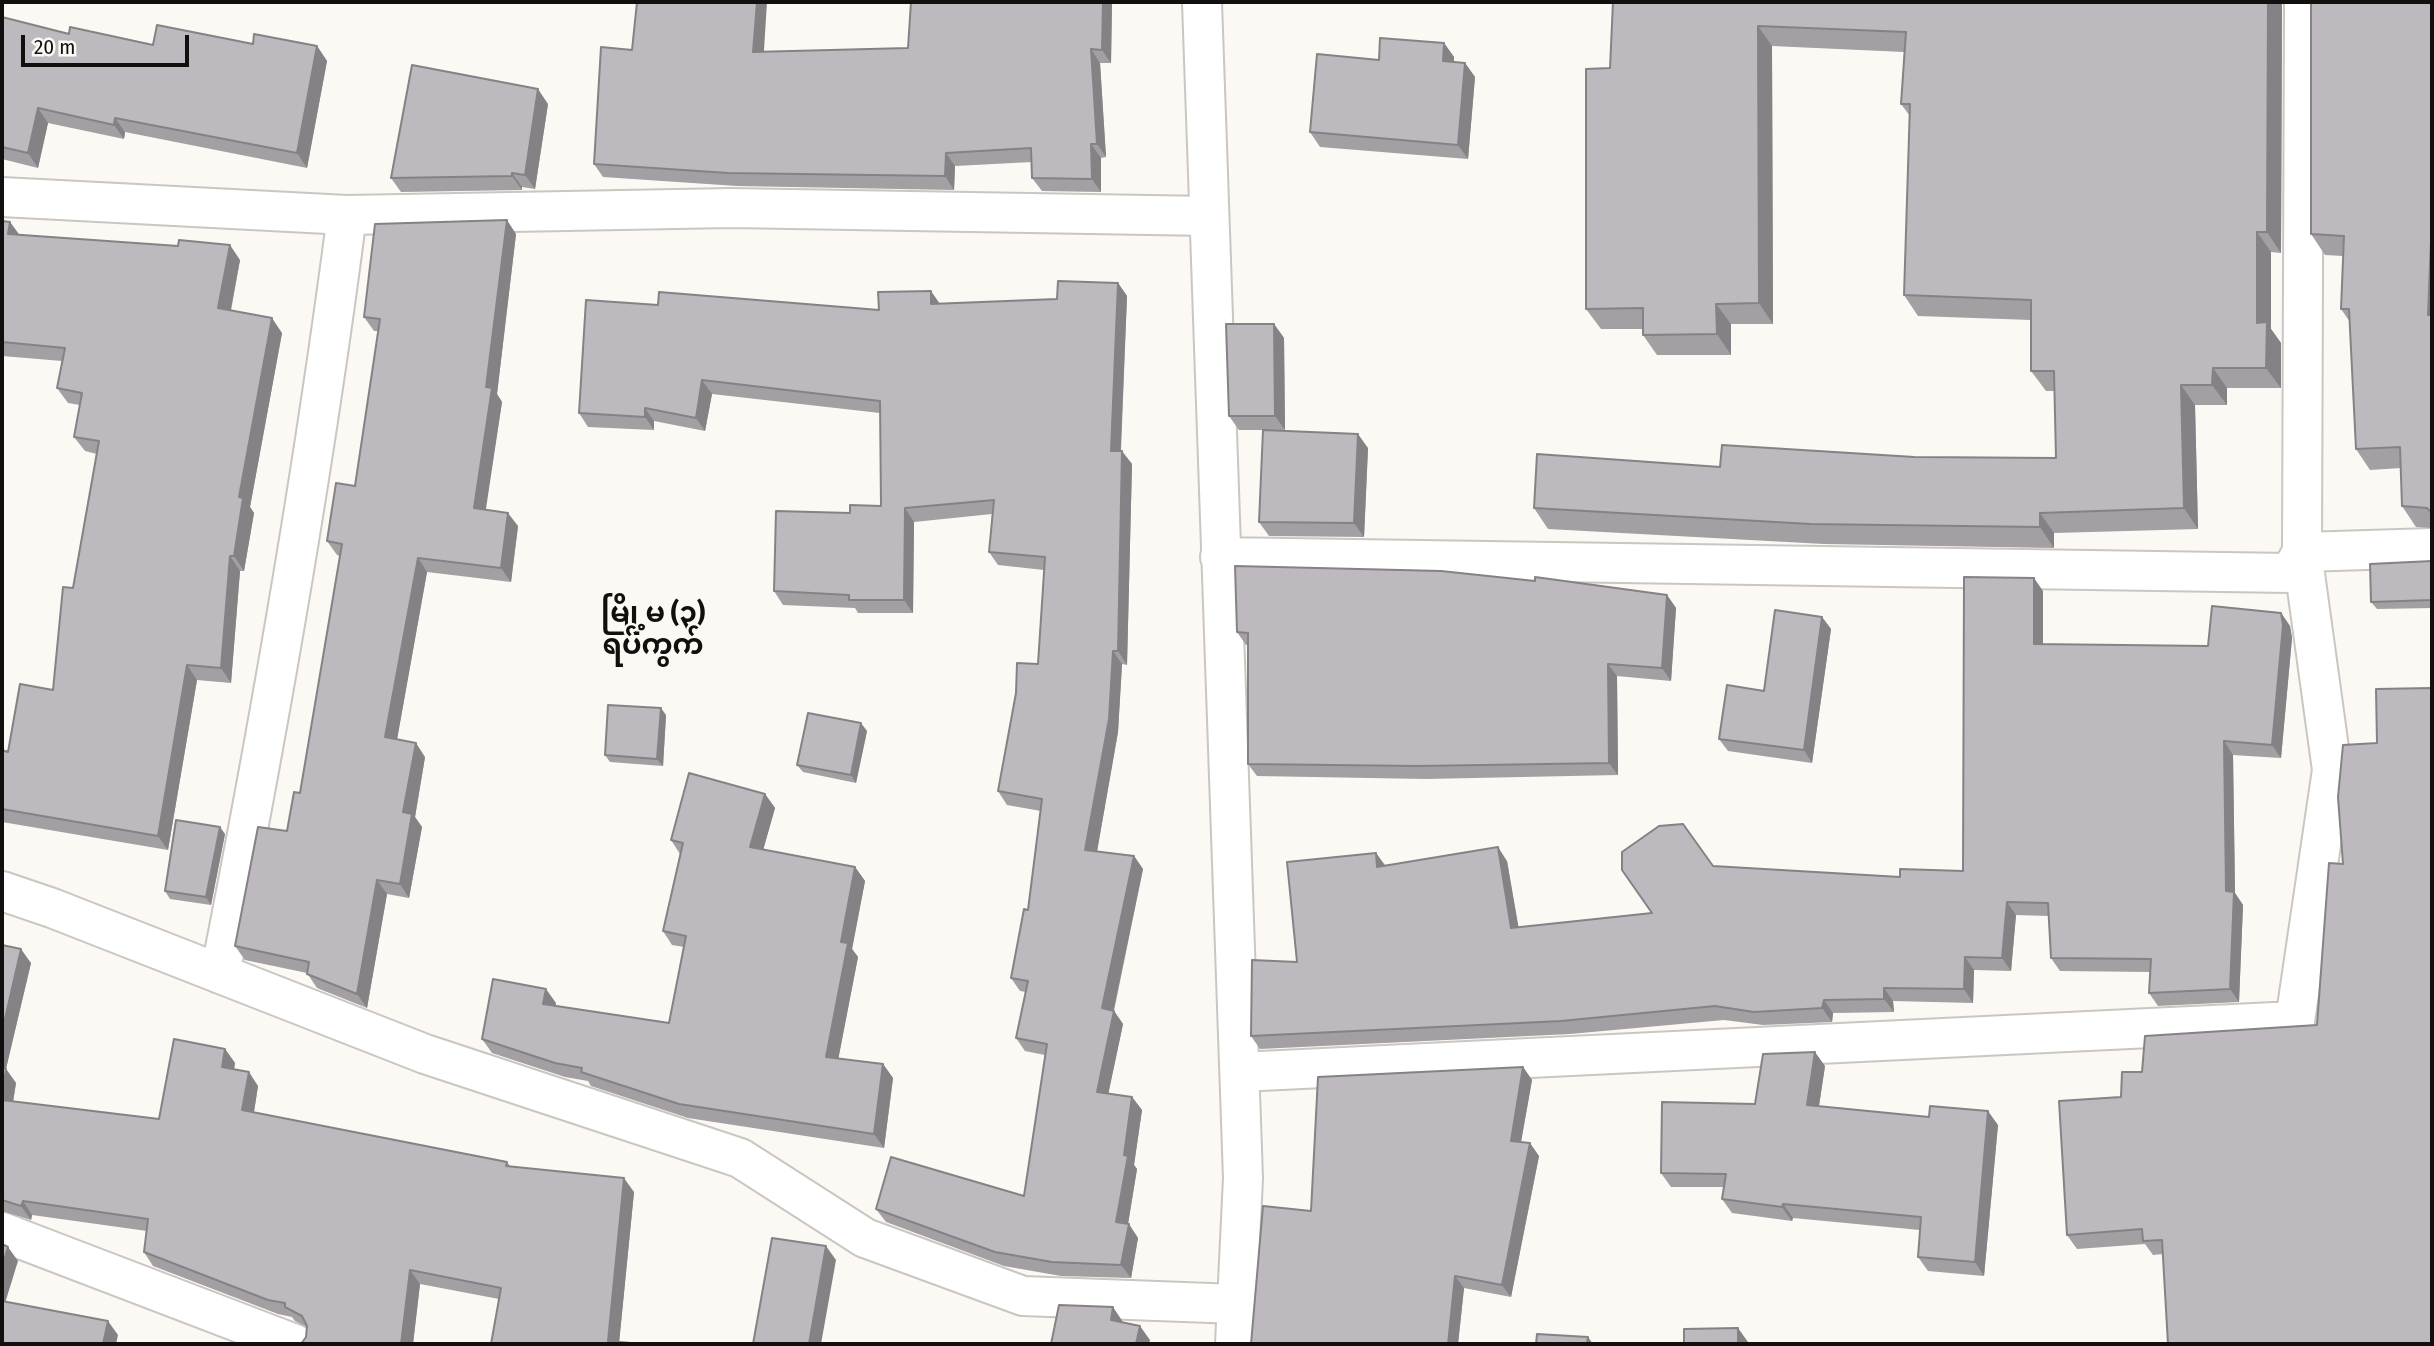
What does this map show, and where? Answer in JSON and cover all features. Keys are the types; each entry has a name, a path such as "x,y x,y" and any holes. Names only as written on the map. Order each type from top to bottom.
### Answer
{"street":[{"path":"1202,2 1243,1178 1235,1344"},
{"path":"1240,1072 2295,1021 2332,770 2302,552 2304,2"},
{"path":"2,197 347,215 731,208 1209,216"},
{"path":"220,974 265,748 321,419 347,215"},
{"path":"2302,552 2432,548"},
{"path":"1220,557 2290,573 2302,552"},
{"path":"2,891 52,908 425,1054 740,1158 865,1238 1023,1296 1237,1304"},
{"path":"2,1232 295,1344"}],"building":[{"path":"637,2 757,2 753,52 908,48 911,2 1103,2 1102,50 1091,49 1097,144 1091,144 1092,179 1032,178 1031,148 946,153 945,176 728,173 594,164 601,47 632,50"},
{"path":"1613,2 2268,2 2267,232 2257,232 2257,323 2267,322 2266,368 2213,368 2212,385 2181,385 2184,508 2040,513 2040,527 1810,524 1534,508 1537,454 1720,467 1722,445 1914,457 2056,458 2054,371 2031,371 2031,300 1904,295 1910,104 1901,104 1906,32 1758,26 1759,303 1716,304 1717,334 1643,335 1643,308 1586,309 1586,69 1610,68"},
{"path":"2311,2 2432,2 2432,216 2428,315 2432,315 2432,513 2427,508 2402,506 2400,447 2356,449 2349,309 2341,309 2344,236 2311,234"},
{"path":"2,17 69,34 70,27 153,45 157,25 253,44 254,34 317,46 297,153 115,118 114,125 38,108 28,153 2,147"},
{"path":"1380,38 1444,43 1443,61 1465,63 1458,145 1310,132 1317,54 1379,60"},
{"path":"412,65 538,89 525,175 512,173 512,176 391,178"},
{"path":"507,220 486,387 492,388 474,508 508,513 501,568 418,558 385,737 416,743 403,812 412,814 400,884 377,880 357,994 307,974 309,962 235,946 258,827 287,831 294,792 300,793 342,544 327,541 336,483 355,486 380,319 364,317 375,224"},
{"path":"2,221 10,222 8,234 178,246 179,240 230,245 218,308 272,318 239,497 243,498 234,556 230,556 221,668 187,665 158,836 2,809 2,750 8,752 20,684 53,690 63,587 73,588 99,441 74,437 82,393 57,388 65,348 2,342"},
{"path":"1058,281 1118,283 1111,451 1122,451 1118,651 1113,651 1109,719 1085,850 1134,856 1102,1008 1114,1011 1097,1092 1132,1097 1124,1155 1128,1156 1116,1222 1129,1224 1121,1265 1052,1262 995,1252 876,1209 891,1157 1024,1196 1047,1044 1016,1038 1028,981 1011,978 1024,909 1028,910 1042,799 998,791 1016,693 1017,663 1038,664 1045,557 989,552 994,500 905,508 904,600 849,600 849,595 774,591 776,511 850,513 850,505 881,506 880,401 702,380 696,418 645,408 645,417 579,413 586,300 658,305 659,292 879,310 878,292 931,291 931,304 1057,299"},
{"path":"1226,324 1274,324 1275,416 1229,416"},
{"path":"1263,430 1358,434 1354,523 1259,522"},
{"path":"2432,561 2432,600 2371,602 2370,564"},
{"path":"1235,566 1441,571 1535,581 1535,577 1667,595 1662,668 1608,664 1609,763 1417,766 1248,764 1248,633 1237,632"},
{"path":"1964,577 2034,578 2034,644 2208,646 2212,606 2281,613 2283,625 2272,745 2224,741 2226,891 2234,892 2230,989 2149,993 2151,959 2051,958 2048,903 2007,902 2002,958 1965,957 1964,989 1884,988 1884,999 1824,1000 1822,1008 1754,1012 1715,1006 1561,1021 1251,1036 1252,960 1297,962 1287,862 1376,853 1377,867 1498,847 1511,928 1652,913 1622,870 1622,852 1659,826 1683,824 1713,866 1900,877 1900,869 1963,871"},
{"path":"1775,610 1822,617 1804,750 1719,739 1727,685 1764,691"},
{"path":"2432,688 2432,1344 2168,1344 2162,1240 2143,1241 2142,1229 2067,1235 2059,1101 2121,1097 2122,1072 2142,1072 2145,1036 2317,1025 2329,863 2343,864 2338,797 2343,745 2377,743 2376,689"},
{"path":"608,705 661,708 657,759 605,755"},
{"path":"808,713 861,723 851,775 797,765"},
{"path":"689,773 765,794 750,847 855,867 841,942 848,943 826,1057 883,1064 874,1134 679,1104 581,1072 582,1068 555,1063 482,1039 493,979 546,989 543,1004 669,1023 686,936 663,931 683,843 671,840"},
{"path":"176,820 220,827 206,897 165,891"},
{"path":"2,945 21,949 2,1032"},
{"path":"174,1039 225,1049 222,1067 249,1072 242,1110 507,1162 506,1166 624,1178 608,1341 643,1344 491,1344 501,1288 410,1270 401,1344 301,1344 306,1337 307,1326 302,1316 285,1307 285,1303 268,1300 144,1252 148,1219 23,1201 21,1206 2,1200 2,1100 159,1119"},
{"path":"1815,1052 1807,1105 1929,1117 1930,1106 1988,1111 1975,1262 1918,1257 1921,1217 1783,1204 1782,1207 1722,1199 1726,1174 1661,1173 1662,1102 1755,1104 1763,1054"},
{"path":"1523,1067 1511,1141 1530,1143 1502,1285 1455,1276 1448,1344 1251,1344 1263,1206 1311,1211 1318,1077"},
{"path":"2,1068 6,1069 2,1098"},
{"path":"772,1238 826,1246 809,1344 753,1344"},
{"path":"2,1244 8,1247 2,1267"},
{"path":"2,1301 108,1321 103,1344 2,1344"},
{"path":"1059,1305 1113,1307 1111,1320 1140,1326 1136,1344 1051,1344"},
{"path":"1738,1328 1738,1344 1684,1344 1684,1329"},
{"path":"1537,1334 1588,1337 1587,1344 1536,1344"}],"district":[{"name":"မြို့မ (၃) ရပ်ကွက်","path":"653,630"}]}
